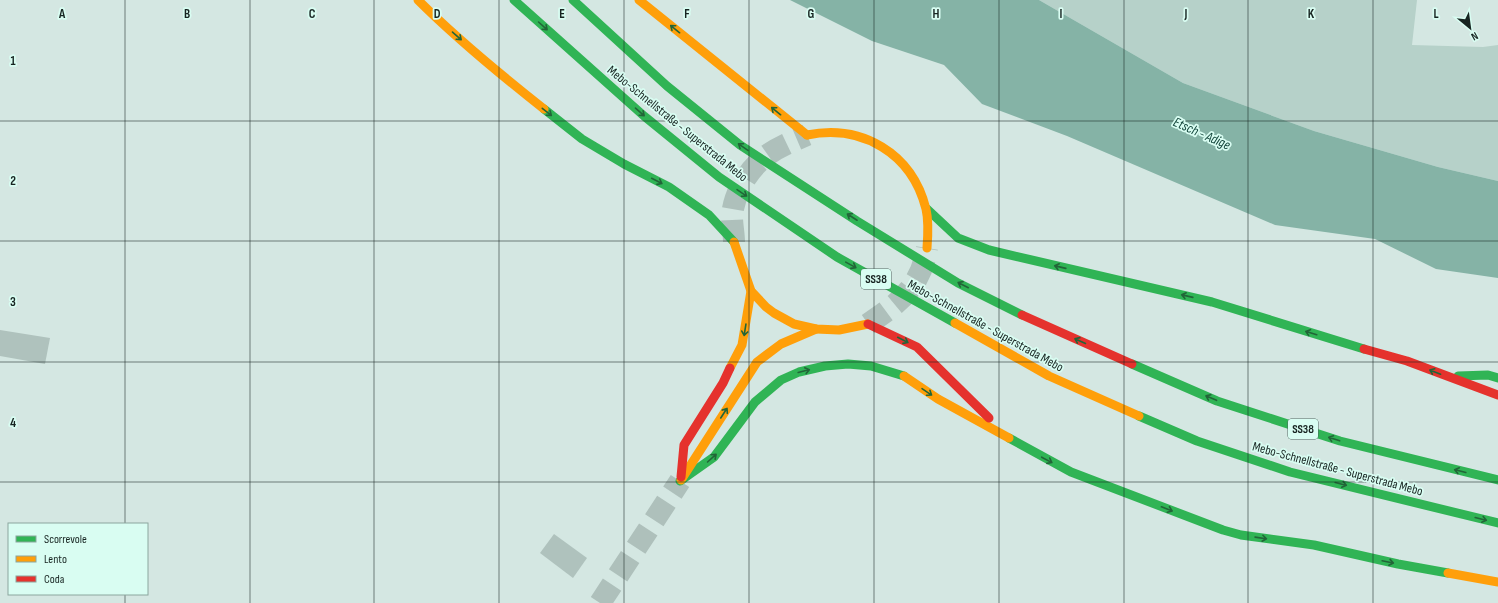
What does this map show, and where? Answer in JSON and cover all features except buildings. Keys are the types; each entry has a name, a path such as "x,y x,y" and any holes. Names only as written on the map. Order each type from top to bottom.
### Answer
{"main road":[{"path":"418,0 440,22 517,88 582,139 624,164 669,187 709,215 734,242 751,291 766,307 784,319 805,327 816,329 839,330 868,324 917,347 944,376 1013,440"},
{"name":"Mebo-Schnellstraße - Superstrada Mebo","path":"514,0 644,116 719,177 837,257 1049,376 1197,441 1290,472 1498,523"},
{"name":"Mebo-Schnellstraße - Superstrada Mebo","path":"573,0 667,86 740,145 958,283 1033,321 1217,401 1340,441 1498,480"},
{"path":"639,0 807,135 823,132 849,134 882,146 896,157 913,177 921,192 926,209 929,232 927,248"},
{"path":"926,209 958,238 988,250 1212,302 1407,361 1498,395"},
{"path":"680,481 684,445 723,383 742,345 751,291"},
{"path":"680,481 757,362 781,344 816,329"},
{"path":"680,481 714,457 755,402 781,380 799,372 824,366 848,364 871,366 906,377 938,399 1071,472 1223,530 1241,535 1314,545 1398,564 1498,582"},
{"path":"1449,377 1488,374 1498,378"}],"shaded area":[{"path":"1039,0 1417,0 1412,45 1483,47 1498,45 1498,181 1438,167 1314,131 1183,83"}],"water":[{"name":"Etsch - Adige","path":"790,0 1039,0 1183,83 1314,131 1438,167 1498,181 1498,278 1436,269 1375,239 1275,225 1067,136 982,104 944,65 872,41"}],"tunnel":[{"path":"734,242 732,220 733,209 738,191 748,175 759,161 786,144 807,135"},
{"path":"868,324 899,301 914,284 924,262 927,248"},
{"path":"600,603 680,481"}],"traffic: fast":[{"path":"514,0 644,116 719,177 837,257 955,323"},
{"path":"573,0 667,86 740,145 857,221 958,283 1022,315"},
{"path":"544,109 582,139 624,164 669,187 709,215 734,242"},
{"path":"927,209 958,238 989,250 1212,302 1364,349"},
{"path":"680,481 714,457 755,402 781,380 799,372 825,366 848,364 871,366 904,376"},
{"path":"1132,364 1217,401 1340,441 1498,480"},
{"path":"1458,376 1488,375 1498,378"},
{"path":"1139,416 1197,441 1290,472 1498,523"},
{"path":"1009,438 1071,472 1223,530 1241,535 1314,545 1398,564 1448,573"}],"traffic: slow":[{"path":"418,0 448,29 544,109"},
{"path":"639,0 807,135"},
{"path":"807,135 827,133 847,134 865,139 882,147 897,158 909,172 919,189 926,209 928,224 927,248"},
{"path":"734,242 751,291 774,313 794,324 816,329 839,330 868,324"},
{"path":"730,368 742,345 751,291"},
{"path":"955,323 1049,376 1139,416"},
{"path":"681,480 757,362 781,344 816,329"},
{"path":"904,376 938,399 1009,438"},
{"path":"1448,573 1498,582"}],"traffic: jam":[{"path":"1022,315 1132,364"},
{"path":"868,324 917,347 989,418"},
{"path":"1364,349 1407,361 1498,395"},
{"path":"681,477 684,445 723,383 730,368"}]}
